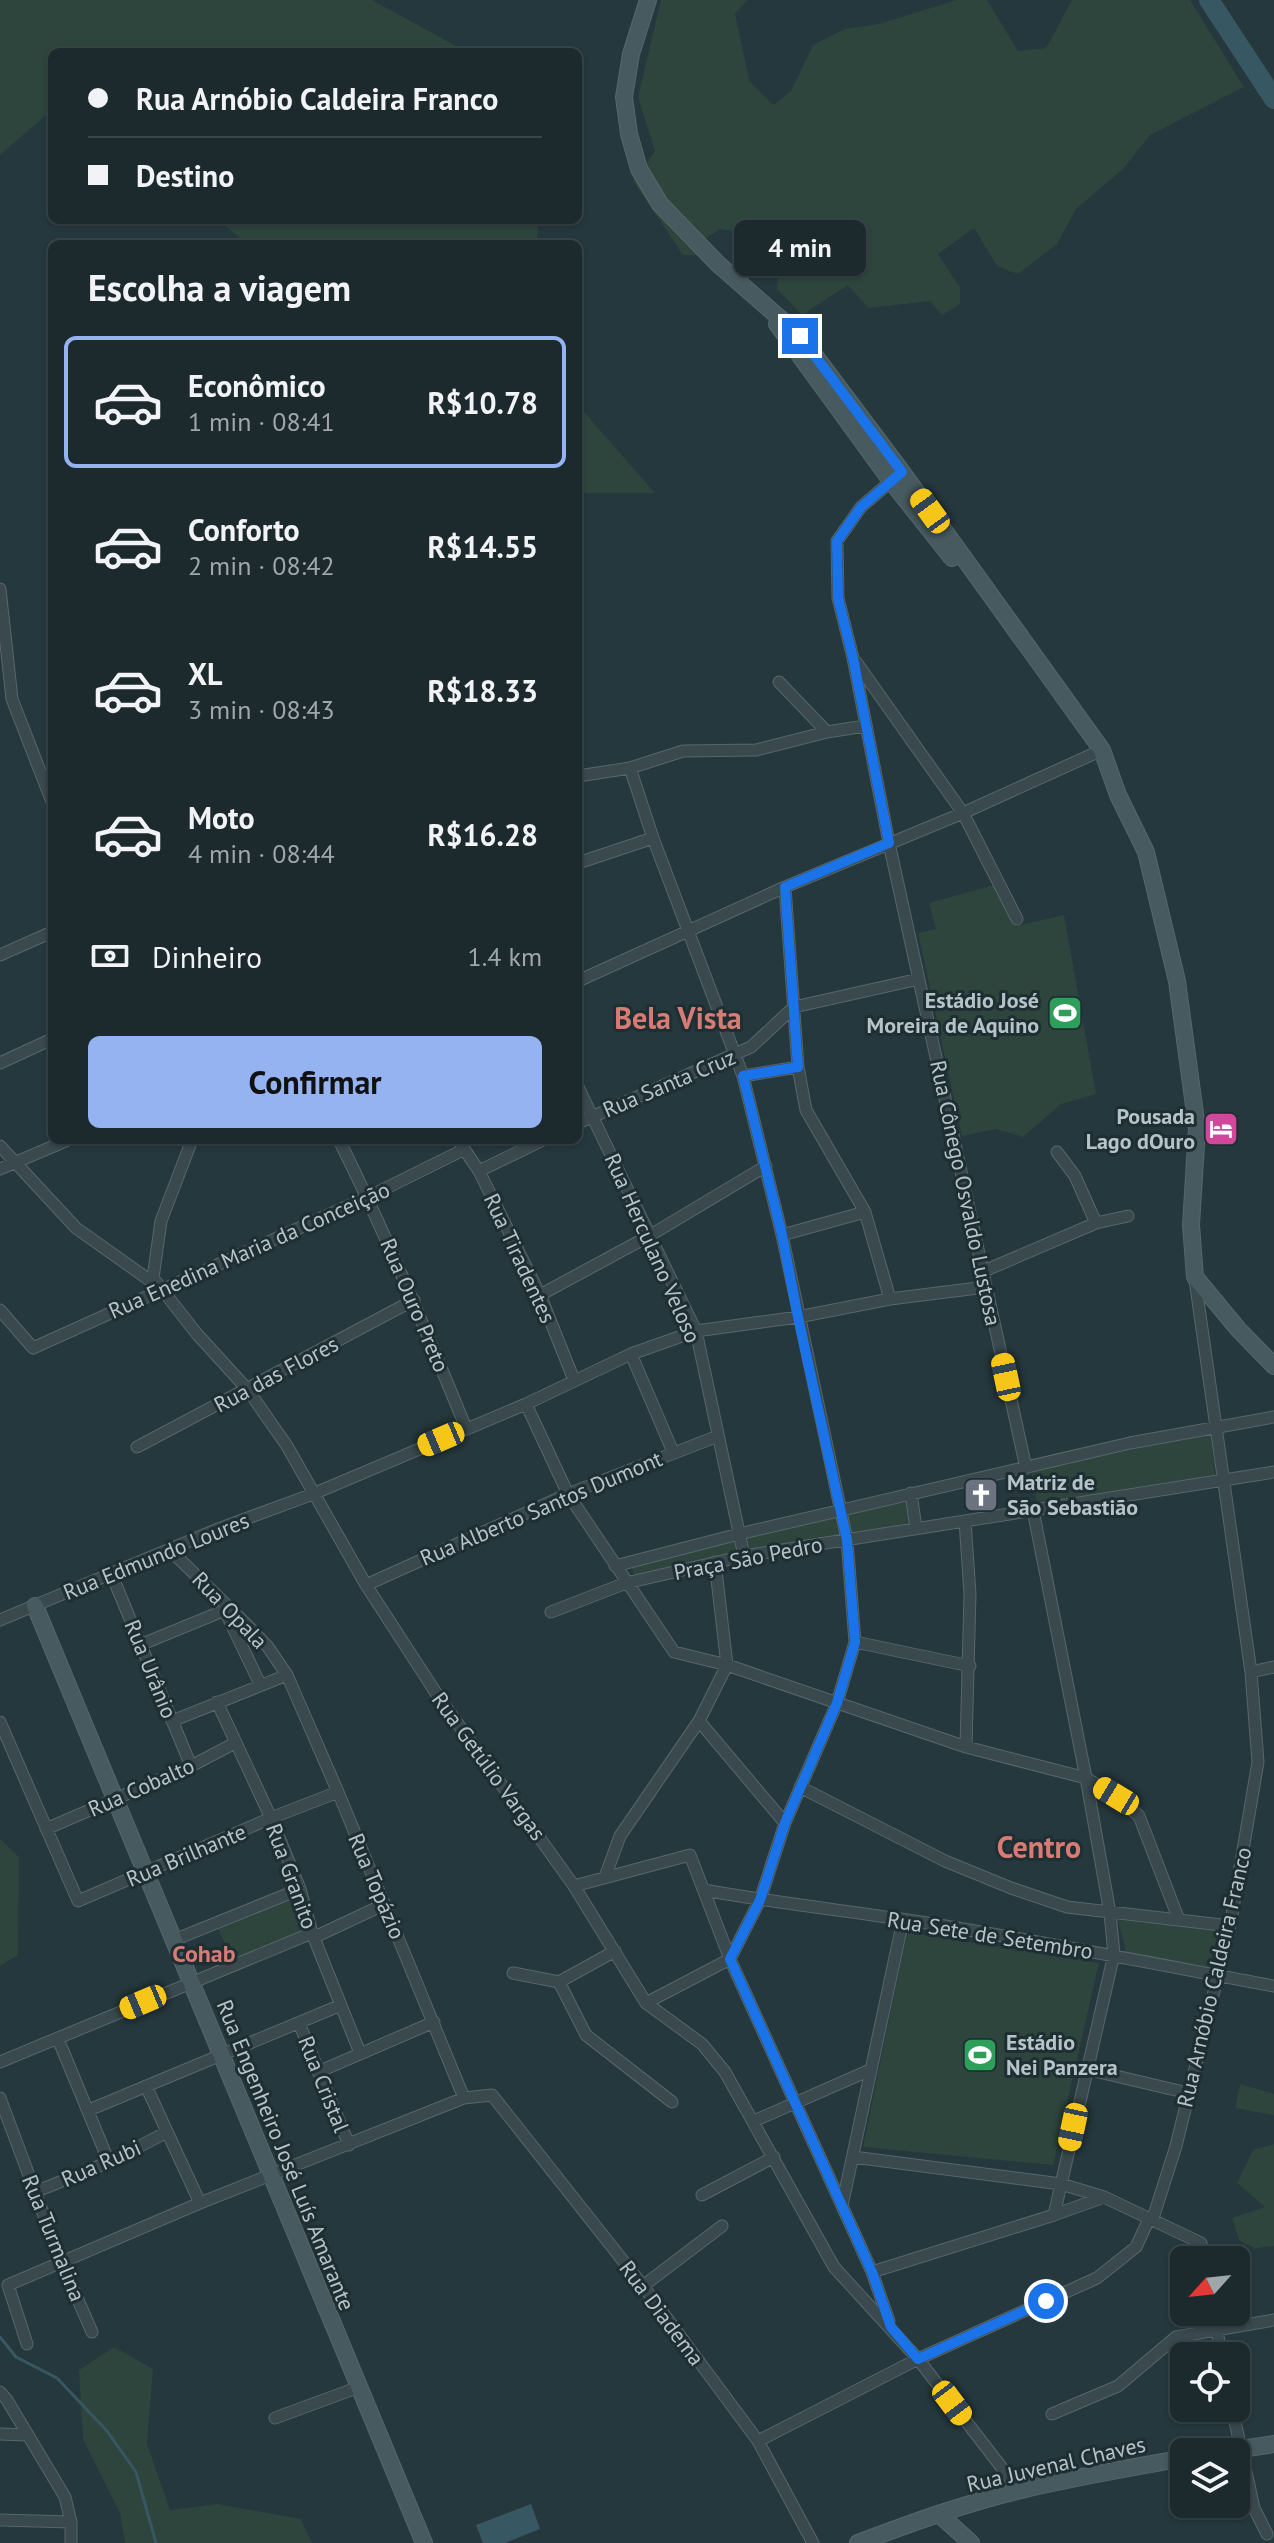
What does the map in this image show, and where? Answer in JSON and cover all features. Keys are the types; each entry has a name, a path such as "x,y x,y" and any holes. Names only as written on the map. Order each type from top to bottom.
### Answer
{"main road":[{"path":"648,0 631,54 624,97 629,134 639,169 660,204 718,264 800,336 897,476 1098,752 1146,852 1177,981 1197,1128 1191,1225 1195,1277 1274,1366"},
{"name":"Rua Engenheiro José Luís Amarante","path":"35,1606 424,2543"},
{"path":"1250,2448 1274,2444"},
{"name":"Rua Juvenal Chaves","path":"866,2542 939,2514 1019,2490 1170,2461"},
{"path":"939,2514 971,2543"}],"street":[{"name":"Rua Cônego Osvaldo Lustosa","path":"897,476 861,507 837,541 838,598 1026,1468"},
{"path":"0,589 12,699 48,792"},
{"path":"853,658 963,813 1017,919"},
{"path":"779,682 827,732"},
{"path":"582,775 630,768 683,751 756,750 865,726"},
{"path":"582,979 785,887 963,813 1098,752"},
{"path":"630,768 653,838 743,1076 782,1235 847,1540 855,1642 837,1703 785,1823 760,1900 730,1959 646,2003"},
{"path":"582,862 653,838"},
{"path":"785,887 798,1067 806,1110 865,1212 890,1299"},
{"path":"0,955 48,934"},
{"path":"794,1007 919,979"},
{"name":"Rua Santa Cruz","path":"582,1121 751,1047 794,1007"},
{"path":"0,1063 48,1041"},
{"path":"743,1076 798,1067"},
{"name":"Rua Herculano Veloso","path":"582,1095 696,1331 744,1556"},
{"path":"0,1169 58,1144"},
{"name":"Rua Getúlio Vargas","path":"190,1144 161,1221 153,1278 197,1334 248,1390 287,1446 366,1585 438,1696 574,1886 646,2003 702,2044 725,2072 834,2267 918,2359 1019,2490"},
{"name":"Rua Ouro Preto","path":"341,1144 414,1300 466,1428"},
{"path":"479,1171 535,1144"},
{"name":"Rua Enedina Maria da Conceição","path":"0,1310 33,1348 368,1197 461,1145"},
{"name":"Rua Tiradentes","path":"461,1145 479,1171 540,1295 574,1380"},
{"path":"0,1146 76,1228 162,1289"},
{"path":"1057,1152 1075,1176 1096,1223"},
{"path":"540,1295 649,1236 766,1166"},
{"path":"782,1235 865,1212"},
{"path":"984,1271 1096,1223 1128,1216"},
{"name":"Rua Arnóbio Caldeira Franco","path":"758,2441 918,2359 1097,2278 1136,2247 1150,2217 1154,2215 1176,2146 1230,1926 1258,1762 1251,1672 1195,1277"},
{"name":"Rua Edmundo Loures","path":"0,1620 169,1549 313,1494 526,1404 631,1354 696,1331 798,1317 890,1299 986,1287"},
{"name":"Rua das Flores","path":"137,1447 414,1300"},
{"path":"631,1354 673,1452"},
{"path":"526,1404 568,1494 674,1652 727,1665 966,1747 1086,1778 1116,1796 1139,1816 1179,1920"},
{"path":"615,1566 1130,1443 1274,1417"},
{"name":"Rua Alberto Santos Dumont","path":"366,1585 568,1494 718,1436"},
{"name":"Praça São Pedro","path":"551,1612 626,1583 744,1556 1274,1472"},
{"path":"911,1493 916,1528"},
{"path":"1033,1510 1086,1778 1110,1913 1114,1954 1054,2215"},
{"path":"965,1521 970,1594 966,1747"},
{"name":"Rua Opala","path":"169,1549 268,1647 287,1675"},
{"path":"605,1877 620,1836 699,1721 727,1665 715,1562"},
{"name":"Rua Urânio","path":"111,1573 191,1766"},
{"path":"140,1645 228,1610 260,1684"},
{"path":"855,1642 970,1666"},
{"path":"1251,1672 1274,1667"},
{"path":"172,1721 287,1675"},
{"name":"Rua Topázio","path":"287,1675 464,2098"},
{"name":"Rua Granito","path":"217,1702 300,1889 312,1933 360,2053"},
{"path":"699,1721 785,1823"},
{"path":"0,1722 46,1829"},
{"name":"Rua Cobalto","path":"46,1829 191,1766 235,1743"},
{"path":"800,1787 945,1861 1067,1907 1230,1926"},
{"name":"Rua Brilhante","path":"46,1829 78,1901 338,1792"},
{"path":"574,1886 690,1855 730,1959 872,2272 891,2327"},
{"path":"174,1940 300,1889"},
{"name":"Rua Sete de Setembro","path":"704,1890 1114,1954 1274,1986"},
{"path":"0,2062 312,1933 319,1935 385,1904"},
{"path":"842,2207 903,1920"},
{"path":"513,1973 559,1982 615,1951"},
{"path":"559,1982 586,2035 672,2102"},
{"path":"89,2110 341,2005"},
{"path":"318,2072 434,2022"},
{"name":"Rua Cristal","path":"299,2023 349,2145"},
{"path":"58,2039 109,2162"},
{"path":"1086,2069 1188,2093"},
{"path":"754,2121 870,2070"},
{"path":"146,2086 200,2203"},
{"name":"Rua Diadema","path":"464,2098 492,2095 643,2286 758,2441 813,2543"},
{"name":"Rua Turmalina","path":"0,2098 61,2261 92,2332"},
{"path":"27,2344 8,2285 200,2203 464,2098"},
{"name":"Rua Rubi","path":"35,2192 109,2162 167,2132"},
{"path":"702,2195 774,2157"},
{"path":"853,2157 1061,2184 1104,2197 1150,2217 1202,2246"},
{"path":"872,2272 1104,2197"},
{"path":"643,2286 722,2226"},
{"path":"1052,2414 1118,2386 1176,2337 1274,2320"},
{"path":"1216,2328 1219,2342"},
{"path":"275,2418 359,2387"},
{"path":"0,2392 65,2497 71,2522 71,2543"},
{"path":"0,2434 27,2435"},
{"path":"1250,2491 1254,2508 1267,2534"},
{"path":"0,2520 71,2522"}],"green space":[{"path":"0,0 372,0 460,48 48,48 48,113 0,155"},
{"path":"661,0 747,0 735,14 750,82 773,105 791,91 813,45 845,29 879,24 957,0 987,0 1018,51 1046,48 1072,0 1190,0 1244,87 1150,135 1123,169 1076,209 1057,244 1018,274 997,266 974,228 938,254 960,288 960,304 942,315 930,301 868,308 848,285 802,315 777,289 781,253 773,245 753,234 720,229 696,245 706,255 683,255 633,181 655,151 638,97"},
{"path":"223,224 538,224 537,240 242,240"},
{"path":"582,410 655,493 582,493"},
{"path":"994,885 1016,926 1064,915 1096,1094 1061,1104 1023,1137 996,1129 962,1136 918,933 936,929 929,903"},
{"path":"1210,1431 1215,1475 1037,1503 1031,1471"},
{"path":"907,1502 910,1525 852,1534 847,1513"},
{"path":"835,1516 839,1537 749,1553 745,1536"},
{"path":"736,1539 739,1555 635,1578 631,1565"},
{"path":"0,1839 19,1857 18,1955 0,1966"},
{"path":"292,1893 308,1931 233,1963 217,1926"},
{"path":"1118,1920 1219,1930 1208,1970 1126,1952"},
{"name":"Estádio Nei Panzera","path":"907,1932 1099,1963 1053,2165 863,2147"},
{"path":"1240,2084 1274,2094 1274,2115 1235,2108"},
{"path":"1274,2144 1274,2246 1255,2248 1239,2240 1232,2218 1265,2207 1237,2183 1253,2150"},
{"path":"114,2347 153,2369 147,2444 170,2510 217,2504 301,2519 312,2543 125,2543 120,2513 83,2439 79,2370"}],"water":[{"path":"531,2504 540,2529 505,2543 483,2543 476,2525"}],"waterway":[{"path":"1209,0 1274,99"},
{"path":"0,2337 16,2357 57,2378 107,2431 136,2472 156,2543"}],"place":[{"name":"Estádio José Moreira de Aquino","path":"1065,1013"},
{"name":"Pousada Lago dOuro","path":"1221,1129"},
{"name":"Matriz de São Sebastião","path":"981,1495"},
{"name":"Estádio Nei Panzera","path":"980,2055"}],"district":[{"name":"Bela Vista","path":"678,1017"},
{"name":"Centro","path":"1039,1846"},
{"name":"Cohab","path":"204,1953"}],"route":[{"path":"800,336 902,472 861,507 837,541 838,598 853,658 889,843 785,887 798,1067 743,1076 782,1235 847,1540 855,1642 837,1703 785,1823 760,1900 730,1959 872,2272 891,2327 918,2359 1046,2301"}]}
